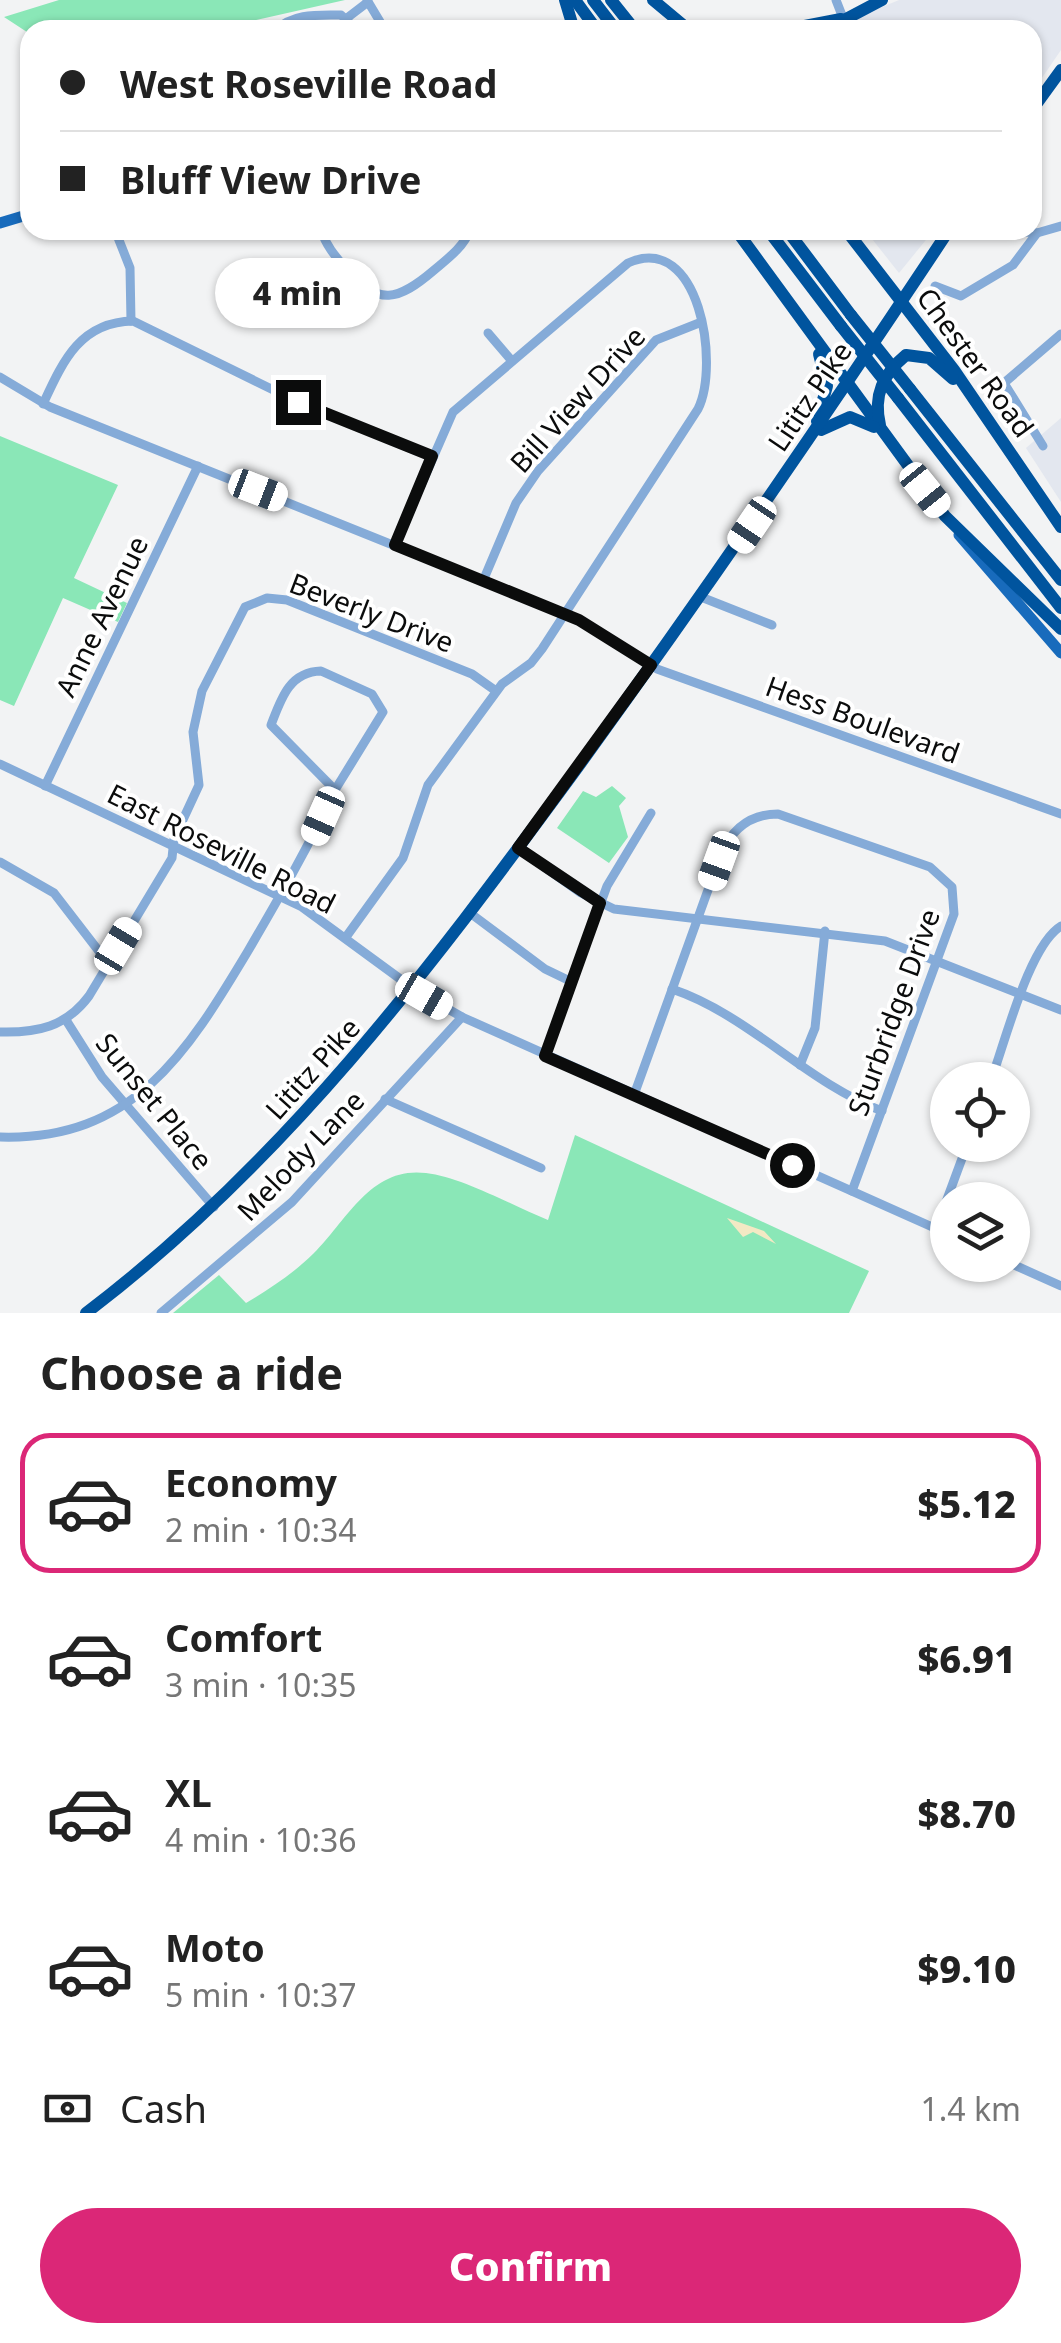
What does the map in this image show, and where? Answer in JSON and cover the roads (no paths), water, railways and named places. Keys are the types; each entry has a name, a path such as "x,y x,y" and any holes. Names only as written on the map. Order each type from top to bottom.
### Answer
{"highway":[{"path":"574,0 589,20"},
{"path":"593,0 608,20"},
{"path":"611,0 627,20"},
{"path":"653,0 678,20"},
{"path":"840,20 882,0"},
{"path":"833,20 843,18"},
{"path":"1042,96 1061,70"},
{"path":"743,240 945,516 1061,629"},
{"path":"776,240 1061,608"},
{"path":"796,240 1061,580"},
{"name":"Chester Road","path":"854,240 974,397 1061,527"},
{"name":"Lititz Pike","path":"86,1313 214,1207 303,1118 415,987 701,598 943,240"},
{"path":"912,288 924,331"},
{"path":"806,330 822,362 827,386 812,438"},
{"path":"887,440 878,417 879,391 892,367 906,356 929,358 974,397"},
{"path":"812,438 830,423 850,417 872,425 887,440"}],"main road":[{"path":"945,516 1061,653"}],"street":[{"path":"836,0 843,18"},
{"path":"299,20 308,16 330,20"},
{"path":"119,240 130,268 131,321"},
{"path":"326,240 362,287 386,296 412,288 464,240"},
{"path":"936,286 961,296 1013,265 1032,240"},
{"path":"346,936 403,858 428,784 496,692 533,660 704,398 709,362 680,269 662,259 641,258 622,266 452,412 395,545"},
{"path":"44,404 68,355 83,336 106,324 131,321 158,330 298,402 432,456"},
{"name":"Bill View Drive","path":"484,581 516,504 538,470 656,340 699,324"},
{"path":"488,333 512,360"},
{"path":"1043,446 1004,384 1061,334"},
{"name":"Hess Boulevard","path":"0,377 44,404 565,614 602,631 651,665 1061,814"},
{"name":"Anne Avenue","path":"46,786 198,466"},
{"name":"Beverly Drive","path":"174,846 199,784 192,740 196,709 230,631 251,603 267,598 287,600 472,674 496,692"},
{"path":"701,598 772,625"},
{"path":"0,1136 63,1131 126,1105 168,1070 192,1042 281,897 335,790 382,718 382,704 372,694 321,672 310,672 290,682 271,726 335,790"},
{"name":"East Roseville Road","path":"0,764 281,897 346,936 462,1017 930,1226"},
{"path":"545,1056 600,903 614,871 651,813"},
{"name":"Sturbridge Drive","path":"634,1095 732,834 758,816 778,814 944,876 955,904 852,1192"},
{"path":"0,1032 42,1029 66,1020 84,1002 172,858 174,846"},
{"path":"518,848 600,903 628,912 825,931 886,941 1061,1010"},
{"path":"0,862 54,893 108,964"},
{"path":"470,913 572,982"},
{"path":"998,1062 1044,941 1061,926"},
{"path":"800,1065 819,1010 825,931"},
{"path":"672,990 707,1004 852,1099 882,1111"},
{"name":"Melody Lane","path":"161,1313 283,1211 462,1017"},
{"name":"Sunset Place","path":"66,1020 126,1105 214,1207"},
{"path":"385,1099 541,1168"},
{"path":"1030,1272 1061,1286"}]}
